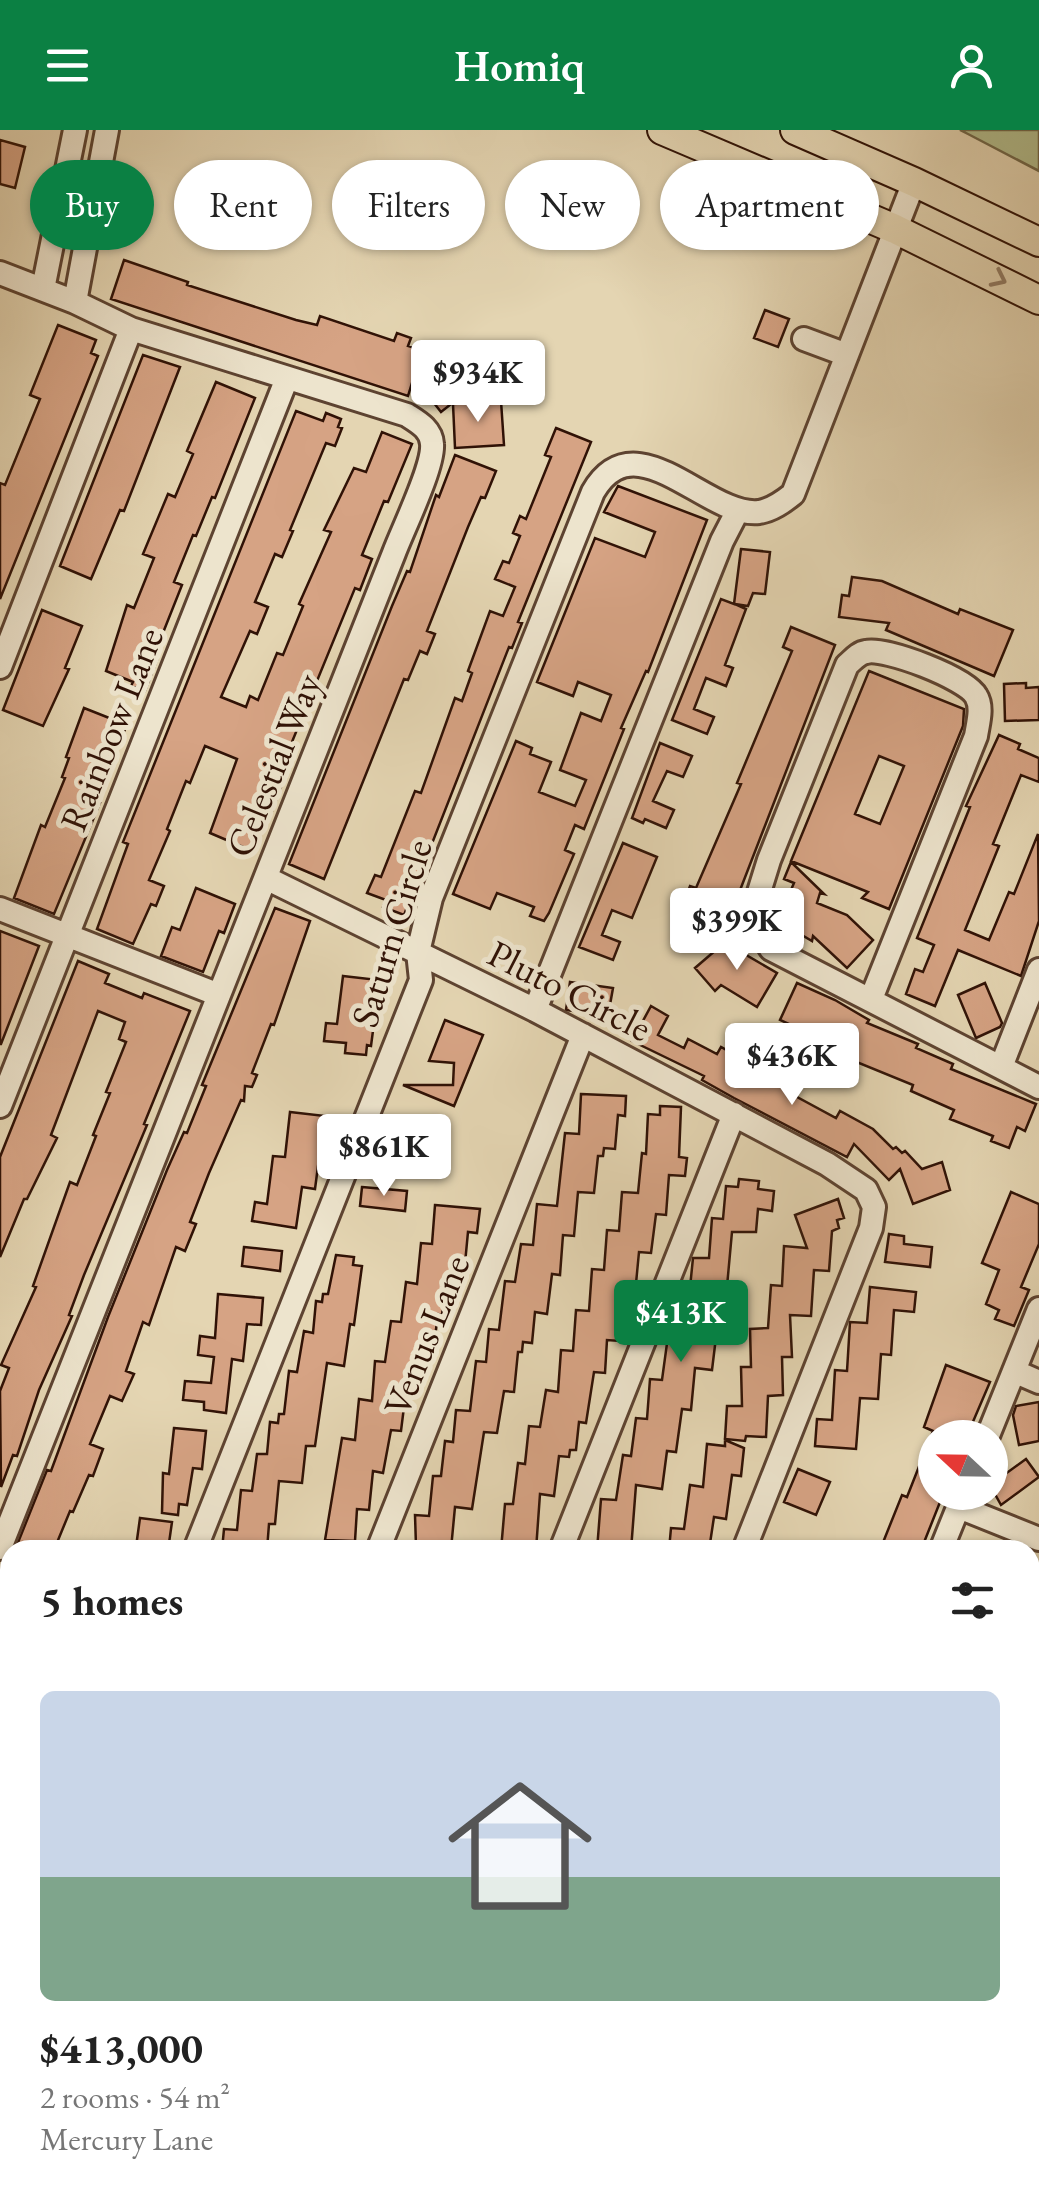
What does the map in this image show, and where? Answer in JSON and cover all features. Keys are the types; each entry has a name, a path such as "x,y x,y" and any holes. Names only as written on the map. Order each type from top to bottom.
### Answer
{"main road":[{"path":"662,130 895,229 1039,300"},
{"path":"795,130 1039,242"}],"street":[{"path":"75,302 107,130"},
{"path":"43,289 69,131"},
{"path":"535,1010 738,510 758,512 794,494 914,182"},
{"name":"Celestial Way","path":"0,275 75,302 130,329 407,415 424,425 432,443 422,480 3,1540"},
{"path":"0,667 130,329"},
{"path":"804,338 847,355"},
{"name":"Rainbow Lane","path":"0,1106 287,378"},
{"name":"Saturn Circle","path":"199,1540 421,980 418,952 432,898 602,476 620,465 639,465 738,510"},
{"path":"871,998 976,736 980,713 976,695 960,682 880,650 861,652 846,665 750,918 772,950 1039,1087"},
{"name":"Pluto Circle","path":"266,878 535,1010 734,1114 866,1190 874,1208 872,1228 748,1540"},
{"path":"0,909 219,994"},
{"path":"1002,1068 1039,970"},
{"name":"Venus Lane","path":"382,1540 583,1035"},
{"path":"565,1540 734,1114"},
{"path":"994,1420 1039,1309"},
{"path":"1014,1372 1039,1382"},
{"path":"945,1540 958,1510"},
{"path":"982,1510 1039,1539"}],"green space":[{"path":"960,130 1039,130 1039,171 968,134"}],"building":[{"path":"0,140 25,147 15,188 0,184"},
{"path":"124,260 296,320 317,325 320,316 394,341 397,333 411,338 408,346 422,350 408,396 111,299"},
{"path":"765,310 789,319 778,347 754,338"},
{"path":"58,325 96,340 91,353 98,356 0,599 0,483 5,485 40,399 30,395"},
{"path":"143,355 180,367 124,511 120,510 91,579 60,566"},
{"path":"457,362 475,385 441,412 423,389"},
{"path":"216,382 255,398 215,498 212,497 196,536 193,535 174,582 182,585 153,658 157,660 145,691 106,671 127,605 134,608 154,558 143,554 168,494 175,497 193,454 187,451"},
{"path":"501,401 504,445 455,448 453,404"},
{"path":"296,411 323,421 326,413 341,419 338,427 342,428 335,446 326,443 282,557 275,554 255,602 268,607 257,634 250,631 221,697 246,707 250,696 258,700 277,653 283,655 303,606 299,604 331,532 324,530 354,468 366,472 382,432 412,444 362,555 372,559 360,590 355,588 276,781 282,784 272,811 267,809 250,850 210,833 237,759 205,746 190,783 186,781 149,880 164,886 133,944 97,929 128,844 123,842"},
{"path":"556,428 591,442 404,915 383,907 386,900 367,893 375,875 381,877 415,791 421,793 455,698 462,701 472,673 468,671 490,611 503,616 515,587 495,579 503,561 509,563 520,536 513,533 520,516 526,519 551,457 545,455"},
{"path":"455,455 496,471 468,527 427,631 435,634 427,654 420,651 408,680 404,679 324,879 289,864"},
{"path":"618,486 707,520 584,829 575,825 565,850 574,854 549,913 544,921 530,916 534,907 497,893 490,909 453,894 516,741 532,748 530,754 551,762 539,792 575,806 586,780 560,770 581,713 601,721 611,695 578,682 573,696 537,682 595,538 645,557 655,532 604,512"},
{"path":"741,549 770,552 765,594 753,593 748,606 735,604 746,609 725,665 733,668 726,686 706,678 694,709 714,717 707,734 672,720 721,599 734,604"},
{"path":"852,577 882,581 958,614 960,609 1013,630 994,676 886,630 889,623 839,617 842,595 849,596"},
{"path":"42,610 82,626 65,668 69,669 43,726 3,710"},
{"path":"791,627 835,645 725,929 701,919 704,914 683,905 690,886 696,888 741,784 737,783 792,651 783,647"},
{"path":"869,671 964,709 963,726 889,909 862,898 868,892 791,861","holes":["879,756 904,766 880,824 855,814"]},
{"path":"1026,683 1026,688 1039,687 1039,720 1005,721 1004,684"},
{"path":"84,708 127,725 93,800 100,803 54,914 14,898 41,825 45,827 65,778 62,777 69,758 66,757"},
{"path":"999,735 1039,758 1039,782 1021,775 993,844 999,846 965,930 989,940 1009,892 1014,894 1038,834 1039,921 1021,976 958,950 935,1006 906,994 915,969 923,972 934,945 917,938 970,807 966,806"},
{"path":"660,743 692,756 683,777 667,771 653,801 674,810 666,828 632,818"},
{"path":"623,843 657,857 632,918 612,910 602,935 620,942 613,960 579,947"},
{"path":"791,862 824,894 820,893 817,903 847,915 873,940 847,968 813,936 812,941 800,934 798,938 775,927 794,883 784,879"},
{"path":"196,888 235,904 203,972 161,956 172,927 180,930"},
{"path":"275,908 310,921 274,1025 271,1024 252,1073 257,1075 252,1087 245,1086 244,1101 241,1100 190,1222 196,1224 185,1251 176,1247 149,1325 143,1322 126,1371 134,1374 122,1401 110,1396 90,1444 103,1449 93,1476 89,1475 58,1540 19,1540 47,1470 51,1471 167,1170 206,1086 202,1085"},
{"path":"0,931 39,946 1,1044 0,1044"},
{"path":"731,937 748,956 777,973 757,1007 721,985 715,991 695,968"},
{"path":"78,961 109,974 105,983 190,1011 84,1275 69,1315 72,1316 39,1390 17,1456 13,1455 1,1487 0,1391 9,1368 1,1365 36,1287 33,1286 70,1182 77,1185 96,1136 93,1135 110,1093 106,1092 126,1042 119,1039 125,1022 98,1011 51,1135 57,1138 24,1199 0,1257 0,1157"},
{"path":"343,976 387,981 384,1009 376,1008 371,1046 367,1045 366,1055 345,1053 346,1043 324,1041 326,1023 337,1024"},
{"path":"570,982 613,988 608,1016 566,1010"},
{"path":"797,983 835,1000 869,1020 867,1023 918,1044 916,1048 953,1064 951,1069 1036,1104 1025,1131 1017,1127 1009,1148 991,1141 993,1136 950,1119 954,1110 911,1091 913,1085 847,1058 845,1061 824,1049 828,1042 780,1020"},
{"path":"985,983 1002,1023 976,1038 958,995"},
{"path":"651,1006 668,1016 658,1035 684,1048 688,1039 717,1054 721,1047 789,1085 786,1091 836,1118 840,1111 873,1129 893,1149 905,1151 922,1169 942,1162 950,1190 913,1204 900,1169 889,1180 854,1144 847,1157 702,1080 704,1076 632,1041"},
{"path":"445,1020 483,1035 454,1106 403,1085 453,1085 454,1063 429,1061"},
{"path":"581,1094 626,1096 625,1116 618,1115 615,1149 604,1148 603,1156 598,1156 594,1193 578,1192 574,1236 563,1235 560,1275 552,1274 547,1314 535,1312 532,1343 523,1342 522,1352 518,1352 514,1392 504,1391 497,1433 484,1432 472,1509 455,1507 452,1540 416,1540 415,1515 429,1516 433,1476 441,1476 445,1441 453,1442 456,1410 470,1411 476,1361 486,1362 489,1329 499,1330 505,1281 515,1282 521,1244 533,1245 537,1204 557,1206 565,1133 579,1134"},
{"path":"660,1106 681,1107 679,1157 687,1158 685,1176 669,1175 666,1215 656,1214 651,1253 639,1252 635,1294 623,1293 620,1341 607,1340 605,1373 594,1372 586,1423 579,1422 576,1450 570,1450 569,1457 559,1456 554,1496 540,1494 537,1540 502,1540 505,1504 513,1504 518,1463 525,1464 529,1426 540,1427 546,1390 558,1392 561,1350 573,1351 576,1310 589,1311 592,1269 604,1270 607,1230 619,1231 622,1192 638,1193 642,1153 646,1154 648,1114 660,1115"},
{"path":"290,1112 334,1117 332,1137 322,1136 315,1189 302,1187 296,1228 252,1221 255,1202 267,1204 273,1156 285,1157"},
{"path":"739,1179 759,1181 758,1189 774,1191 772,1211 758,1209 756,1232 732,1232 723,1330 717,1329 712,1370 695,1368 691,1410 682,1409 676,1452 667,1451 662,1489 636,1485 632,1540 598,1540 601,1499 616,1500 623,1455 631,1456 636,1418 647,1419 650,1379 662,1380 668,1336 678,1337 680,1306 688,1307 693,1258 709,1258 712,1218 723,1219 726,1186 738,1187"},
{"path":"362,1187 407,1191 405,1211 360,1206"},
{"path":"1011,1192 1039,1204 1039,1244 1021,1287 1029,1290 1014,1326 995,1319 999,1310 986,1304 999,1270 982,1263"},
{"path":"838,1199 844,1218 837,1220 839,1228 832,1231 829,1271 814,1270 811,1316 790,1315 792,1357 782,1357 783,1395 768,1396 766,1437 725,1439 727,1406 742,1406 741,1367 751,1367 750,1329 768,1328 771,1285 782,1286 784,1246 807,1248 795,1215"},
{"path":"435,1205 480,1209 477,1233 468,1232 464,1274 457,1273 452,1307 443,1306 442,1315 438,1314 434,1345 422,1343 418,1392 406,1391 401,1431 391,1430 383,1473 373,1471 369,1510 357,1509 355,1540 325,1540 342,1438 355,1440 359,1399 372,1401 375,1361 385,1362 391,1321 401,1322 406,1282 417,1284 421,1243 432,1244"},
{"path":"889,1234 904,1236 904,1244 932,1247 930,1267 885,1262"},
{"path":"244,1247 282,1251 280,1271 242,1266"},
{"path":"336,1255 354,1257 353,1265 362,1266 354,1325 350,1324 344,1366 327,1363 315,1446 306,1446 302,1483 279,1481 275,1524 269,1524 268,1540 223,1540 224,1529 237,1530 241,1490 252,1491 257,1454 267,1454 270,1422 278,1423 279,1414 284,1414 289,1371 297,1372 304,1331 313,1333 316,1301 322,1302 323,1294 328,1294"},
{"path":"870,1287 916,1292 914,1312 894,1310 891,1355 881,1354 878,1399 860,1398 856,1449 815,1446 817,1419 832,1420 835,1370 847,1371 850,1322 867,1323"},
{"path":"218,1294 263,1298 261,1325 247,1324 243,1361 232,1359 226,1413 204,1410 204,1402 183,1400 185,1381 211,1383 214,1357 198,1355 200,1336 215,1338"},
{"path":"946,1365 990,1382 974,1420 926,1420"},
{"path":"1039,1402 1039,1441 1019,1445 1013,1415 1016,1406"},
{"path":"174,1428 206,1431 202,1469 193,1468 187,1505 179,1504 178,1515 162,1513 163,1473 169,1474"},
{"path":"725,1440 744,1448 741,1476 732,1475 726,1519 714,1517 711,1540 670,1540 671,1528 684,1529 690,1485 703,1487 707,1444 725,1446"},
{"path":"1026,1459 1039,1477 1008,1500 1008,1472"},
{"path":"798,1469 830,1482 816,1515 784,1502"},
{"path":"918,1469 918,1510 937,1510 925,1540 884,1540 902,1495 907,1497"},
{"path":"140,1518 172,1522 169,1540 137,1540"}]}
